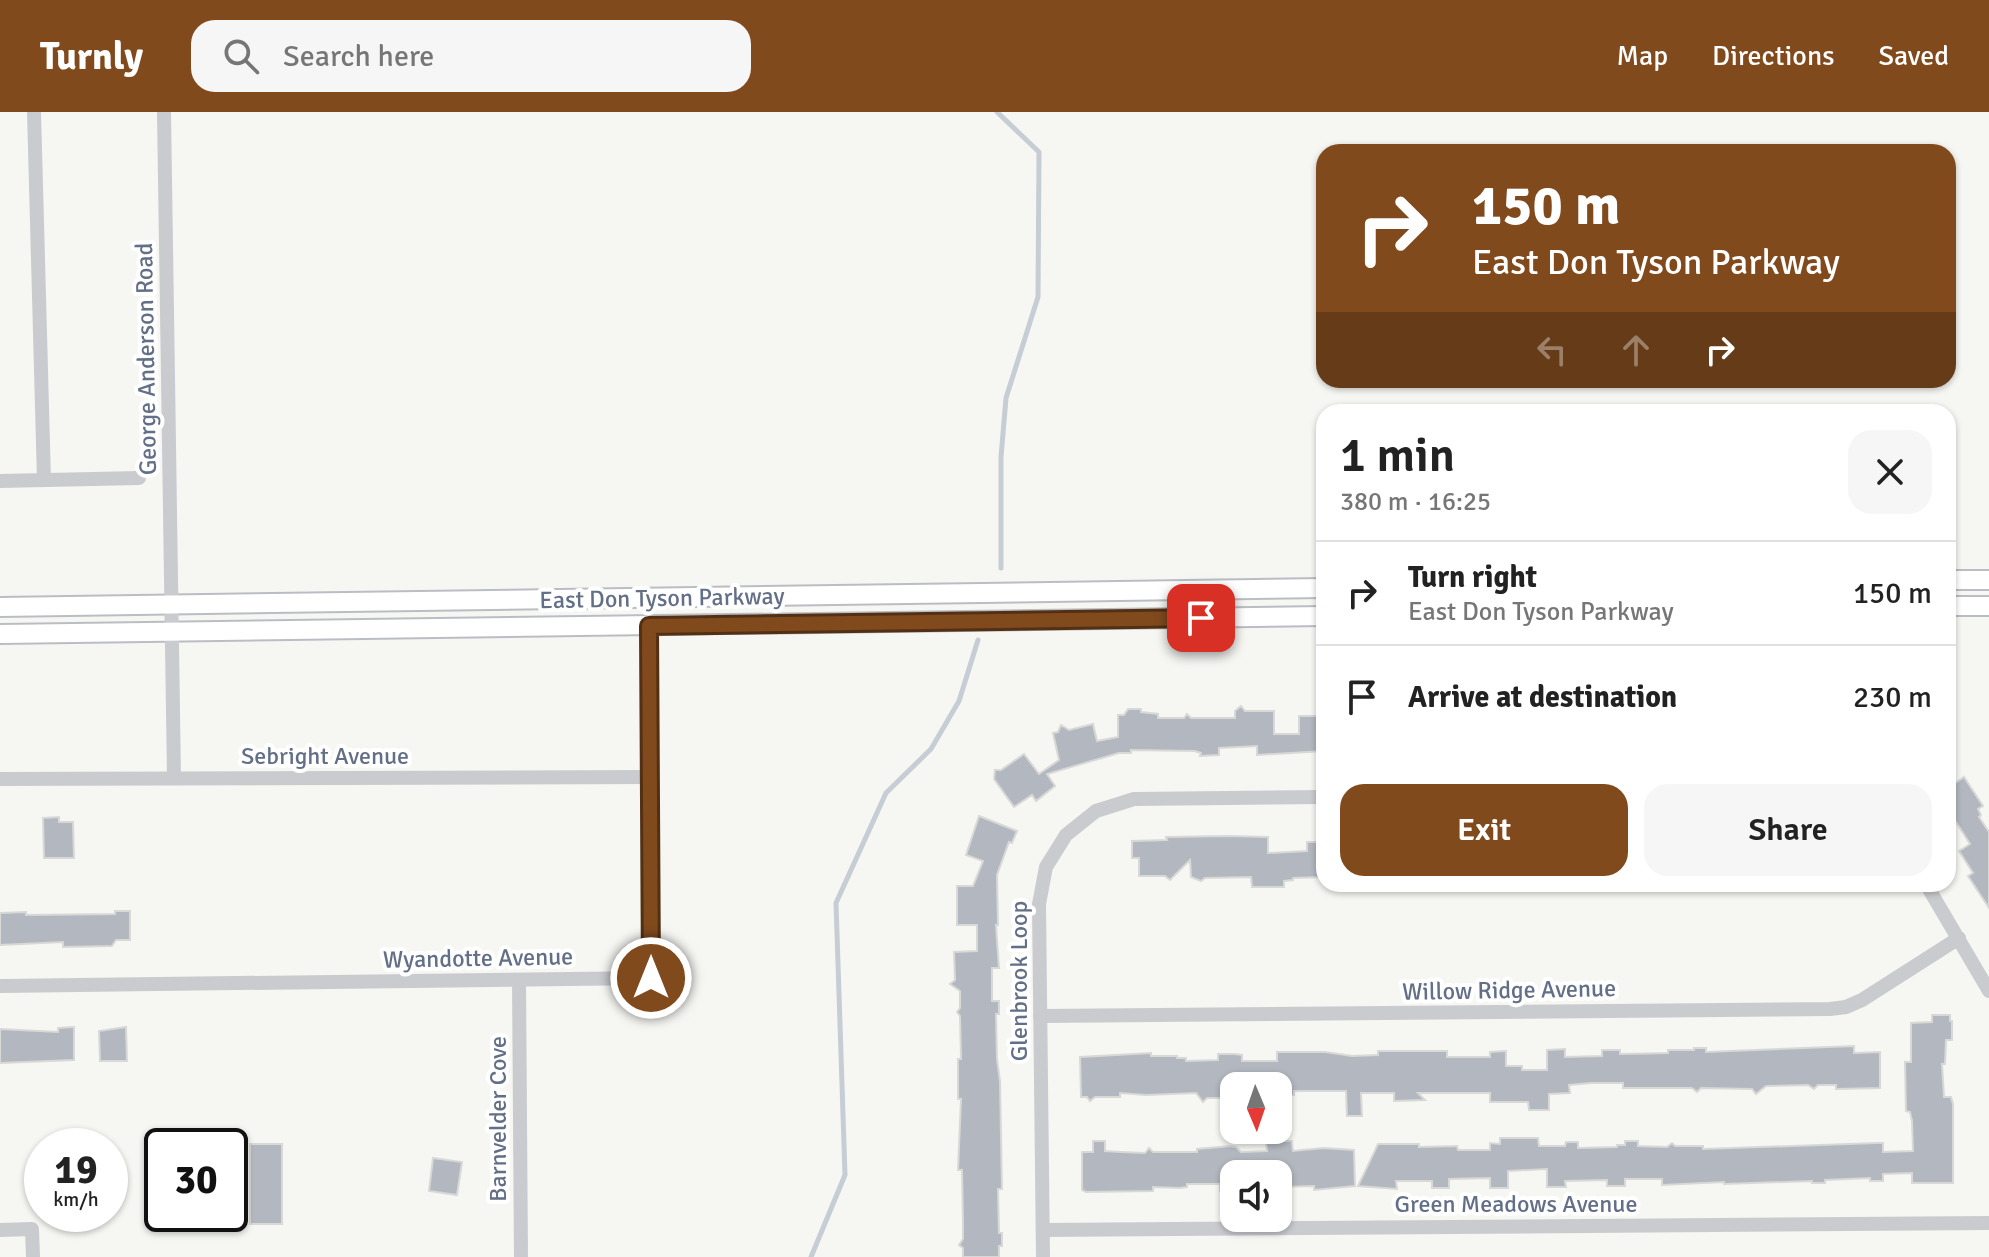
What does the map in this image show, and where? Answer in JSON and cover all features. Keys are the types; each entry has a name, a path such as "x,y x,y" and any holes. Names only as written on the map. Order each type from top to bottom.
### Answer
{"main road":[{"path":"1956,580 1989,580"},
{"name":"East Don Tyson Parkway","path":"0,607 1316,588"},
{"path":"1956,606 1989,606"},
{"name":"East Don Tyson Parkway","path":"0,634 1316,616"}],"street":[{"path":"34,112 44,480"},
{"name":"George Anderson Road","path":"164,112 174,778"},
{"path":"0,481 139,478"},
{"name":"Wyandotte Avenue","path":"0,986 651,978 649,626"},
{"name":"Sebright Avenue","path":"0,779 650,777"},
{"name":"Glenbrook Loop","path":"1043,1257 1039,904 1046,867 1066,835 1096,811 1134,799 1316,797"},
{"path":"1931,892 1989,991"},
{"name":"Willow Ridge Avenue","path":"1040,1016 1830,1009 1846,1007 1862,1000 1959,938"},
{"name":"Barnvelder Cove","path":"519,980 521,1257"},
{"name":"Green Meadows Avenue","path":"1043,1230 1989,1223"},
{"path":"0,1230 32,1229 33,1257"}],"building":[{"path":"1241,706 1245,711 1274,711 1274,734 1299,734 1299,716 1316,716 1316,751 1257,755 1257,746 1219,748 1219,755 1200,756 1201,753 1195,751 1131,750 1131,753 1119,753 1047,774 1055,786 1036,801 1032,795 1014,807 994,779 995,770 1001,770 1024,754 1039,774 1059,760 1053,733 1058,732 1061,725 1069,730 1093,724 1097,741 1118,737 1118,715 1124,715 1128,709 1158,714 1158,718 1184,718 1187,714 1191,718 1235,718 1235,711"},
{"path":"1964,777 1983,806 1978,809 1979,817 1989,832 1989,908 1968,876 1973,873 1959,851 1970,844 1956,822 1956,782"},
{"path":"979,816 1017,831 1012,843 1009,842 997,875 999,968 992,968 992,1001 999,1001 999,1014 996,1014 1002,1189 998,1189 1002,1246 999,1246 999,1257 963,1257 963,1248 959,1245 963,1239 962,1170 958,1170 961,1099 958,1099 958,1059 961,1059 960,1016 957,1012 960,1008 960,991 950,984 955,980 954,952 977,951 977,925 957,925 957,886 973,886 983,861 966,855"},
{"path":"59,817 59,822 73,822 74,858 44,858 43,818"},
{"path":"1166,837 1268,837 1268,853 1307,851 1307,842 1316,842 1316,877 1293,878 1284,881 1284,887 1252,887 1251,877 1205,878 1201,881 1191,877 1190,860 1170,880 1165,876 1139,876 1139,858 1132,858 1132,841 1167,840"},
{"path":"115,911 130,911 130,940 116,940 112,946 63,947 63,942 0,945 0,913 115,914"},
{"path":"1932,1015 1950,1015 1952,1021 1952,1040 1946,1040 1945,1064 1942,1064 1944,1097 1951,1097 1953,1104 1953,1183 1912,1183 1912,1173 1883,1174 1883,1181 1870,1181 1870,1178 1825,1180 1825,1183 1662,1185 1662,1179 1625,1179 1625,1186 1607,1186 1607,1180 1565,1181 1566,1187 1547,1187 1547,1169 1508,1171 1508,1188 1490,1188 1490,1178 1449,1179 1449,1188 1432,1188 1432,1181 1396,1181 1397,1189 1358,1186 1378,1144 1490,1150 1490,1143 1500,1144 1500,1138 1538,1138 1539,1146 1565,1146 1566,1142 1578,1142 1578,1148 1617,1147 1625,1145 1625,1141 1638,1141 1638,1146 1667,1147 1672,1143 1675,1146 1703,1146 1703,1149 1883,1143 1883,1152 1913,1151 1912,1121 1910,1112 1906,1111 1905,1062 1911,1062 1911,1023 1932,1022"},
{"path":"74,1027 74,1060 0,1063 0,1029 58,1032 58,1028"},
{"path":"126,1027 127,1061 100,1061 99,1031"},
{"path":"1854,1046 1854,1053 1880,1052 1880,1088 1766,1086 1756,1094 1752,1089 1701,1088 1697,1092 1692,1088 1623,1088 1623,1083 1591,1083 1569,1085 1570,1093 1549,1094 1549,1110 1529,1110 1528,1102 1490,1102 1490,1093 1418,1093 1425,1100 1394,1101 1394,1093 1361,1093 1362,1116 1347,1116 1346,1091 1294,1091 1292,1095 1292,1072 1220,1072 1220,1098 1207,1098 1203,1102 1196,1093 1120,1093 1120,1097 1095,1097 1090,1101 1087,1097 1081,1097 1080,1057 1151,1053 1151,1056 1186,1058 1186,1061 1218,1060 1218,1054 1234,1054 1242,1055 1242,1061 1277,1061 1277,1052 1325,1052 1352,1056 1378,1055 1378,1051 1447,1051 1447,1057 1490,1057 1490,1052 1506,1051 1506,1066 1522,1066 1522,1070 1547,1070 1547,1050 1565,1049 1565,1057 1602,1056 1602,1050 1620,1050 1620,1054 1706,1048 1706,1052"},
{"path":"1093,1141 1105,1141 1105,1151 1145,1153 1149,1148 1153,1152 1197,1152 1197,1149 1230,1146 1241,1152 1267,1151 1266,1144 1292,1144 1292,1141 1293,1151 1323,1148 1354,1150 1355,1186 1314,1190 1314,1186 1292,1187 1292,1160 1220,1160 1220,1184 1153,1187 1153,1191 1086,1192 1082,1190 1082,1152 1093,1152"},
{"path":"250,1144 282,1144 282,1224 250,1224"},
{"path":"433,1158 462,1162 457,1195 429,1191"}],"waterway":[{"path":"997,112 1039,152 1038,297 1006,398 1001,457 1001,568"},
{"path":"811,1257 845,1175 836,903 886,793 931,749 959,701 978,640"}],"route":[{"path":"651,978 649,626 1201,618"}]}
